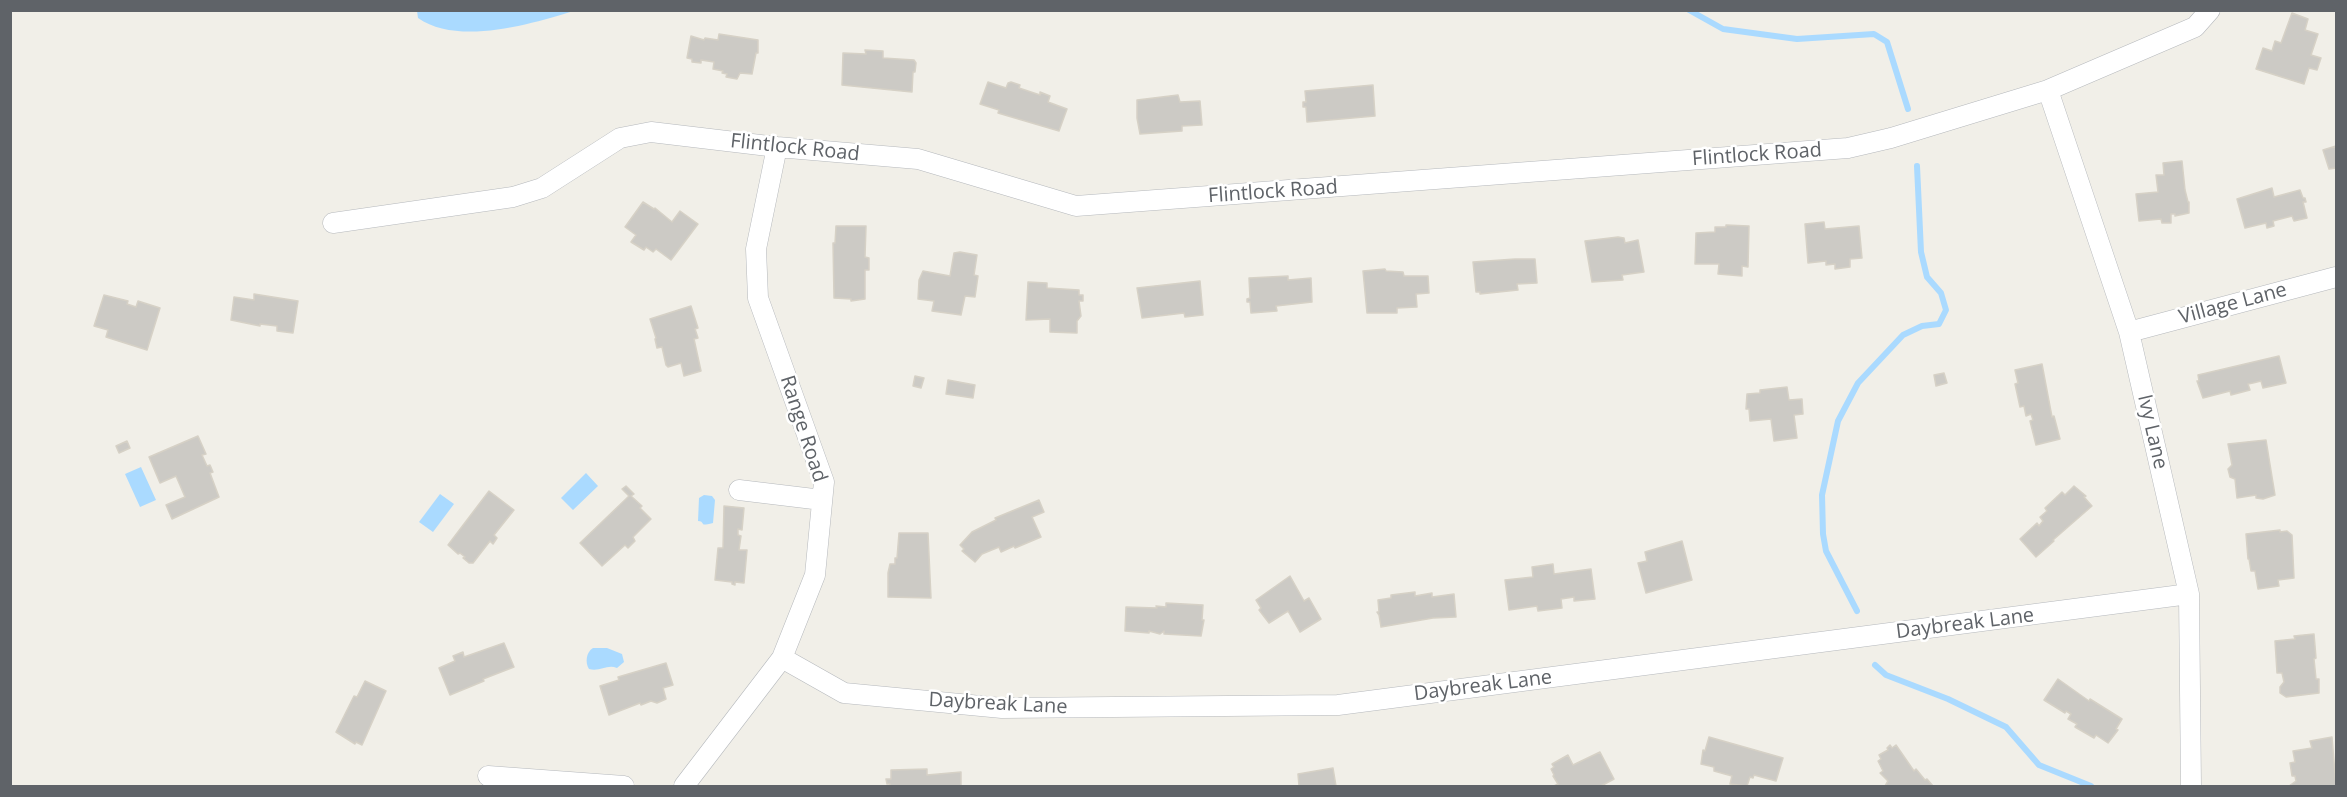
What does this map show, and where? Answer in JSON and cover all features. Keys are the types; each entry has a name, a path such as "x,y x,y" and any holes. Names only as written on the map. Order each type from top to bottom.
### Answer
{"street":[{"name":"Flintlock Road","path":"333,223 513,197 542,188 620,138 651,132 777,147 918,159 1076,206 1848,148 1891,138 2048,90 2195,27 2210,10"},
{"name":"Ivy Lane","path":"2048,90 2129,332 2189,594 2191,786"},
{"name":"Range Road","path":"684,786 782,658 815,575 824,482 758,298 756,249 777,147"},
{"name":"Village Lane","path":"2129,332 2337,277"},
{"path":"739,490 822,500"},
{"name":"Daybreak Lane","path":"782,658 844,693 1002,708 1338,705 2189,594"},
{"path":"488,776 624,786"}],"water":[{"path":"417,10 574,11 537,22 474,32 453,31 434,26 418,18"},
{"path":"141,467 156,500 140,507 125,474"},
{"path":"586,473 598,486 573,510 561,498"},
{"path":"440,494 454,504 433,532 419,522"},
{"path":"704,495 712,496 715,500 713,523 705,525 698,521 699,498"},
{"path":"593,648 607,648 622,654 624,662 617,668 589,669 587,658"}],"building":[{"path":"2292,13 2308,19 2305,30 2318,34 2311,55 2321,58 2317,70 2309,68 2304,84 2256,69 2263,48 2272,51 2275,41 2281,43"},
{"path":"719,34 758,40 758,53 756,53 752,74 740,73 737,79 726,77 727,74 722,73 723,71 713,69 714,62 701,60 701,63 692,62 692,59 687,58 691,36 704,40 705,38 718,40"},
{"path":"865,50 883,51 883,58 914,60 916,63 912,92 842,85 843,53 866,54"},
{"path":"988,82 1006,88 1011,82 1020,85 1019,88 1050,96 1048,102 1067,109 1059,131 998,113 999,110 980,104"},
{"path":"1373,85 1375,116 1307,122 1306,107 1303,107 1303,102 1306,102 1305,91"},
{"path":"1178,95 1180,102 1200,101 1202,125 1182,126 1182,131 1140,134 1137,100"},
{"path":"2336,146 2336,168 2329,169 2323,150"},
{"path":"2182,161 2189,213 2175,216 2171,214 2171,223 2162,223 2161,219 2139,221 2136,194 2158,192 2156,175 2164,175 2163,163"},
{"path":"2272,188 2274,197 2300,190 2306,202 2303,202 2307,218 2294,221 2292,216 2273,221 2274,226 2267,228 2266,223 2245,228 2237,199"},
{"path":"643,202 655,208 672,222 680,211 698,224 671,260 656,249 653,252 646,247 644,250 631,242 636,235 625,227"},
{"path":"1824,222 1825,229 1859,226 1862,258 1850,259 1850,267 1835,269 1835,264 1826,265 1826,261 1808,263 1805,224"},
{"path":"1726,225 1749,226 1748,267 1742,266 1742,276 1718,274 1719,264 1695,264 1696,233 1715,232 1715,227 1726,227"},
{"path":"836,226 866,226 865,257 869,258 869,270 865,270 865,299 851,301 851,299 834,298 833,243 835,243"},
{"path":"1624,238 1625,243 1638,240 1644,272 1622,275 1623,280 1592,282 1585,241"},
{"path":"954,253 977,255 974,275 978,276 975,297 965,296 961,315 932,311 934,301 918,299 919,280 923,271 950,276"},
{"path":"1535,259 1537,283 1517,284 1518,290 1480,294 1476,292 1473,262"},
{"path":"1385,269 1386,271 1403,272 1404,276 1428,276 1429,293 1416,294 1417,307 1397,308 1397,313 1367,313 1363,271"},
{"path":"1288,276 1288,280 1311,278 1312,302 1276,306 1277,311 1251,313 1250,302 1247,302 1250,298 1249,278"},
{"path":"1200,281 1203,315 1185,317 1184,313 1142,318 1137,288"},
{"path":"1028,282 1047,283 1047,288 1079,290 1079,295 1083,295 1083,301 1079,301 1081,316 1077,321 1077,333 1050,332 1050,319 1026,320"},
{"path":"254,294 298,301 293,333 277,331 277,326 260,324 260,326 231,320 234,297 254,300"},
{"path":"104,295 128,301 127,304 136,307 138,301 160,308 147,350 106,337 108,330 94,326"},
{"path":"691,306 698,328 695,329 698,338 694,339 701,371 684,376 681,363 668,367 666,365 662,347 657,348 650,319"},
{"path":"2279,356 2286,383 2263,388 2261,381 2248,384 2250,390 2231,395 2230,391 2203,398 2197,381 2199,381 2198,375"},
{"path":"2042,364 2052,417 2054,416 2060,439 2036,445 2030,421 2033,420 2031,414 2026,416 2024,406 2020,407 2015,384 2018,383 2015,370"},
{"path":"1944,373 1947,383 1936,386 1934,375"},
{"path":"915,376 924,378 921,388 913,386"},
{"path":"948,380 975,385 973,398 946,394"},
{"path":"1787,387 1789,400 1802,399 1803,414 1794,415 1797,438 1774,441 1771,419 1750,421 1749,409 1746,409 1747,394"},
{"path":"198,436 206,454 202,455 213,472 210,473 219,497 172,519 166,505 185,497 176,476 160,483 149,457"},
{"path":"2266,440 2275,495 2263,499 2256,498 2256,495 2237,498 2235,479 2230,477 2228,469 2232,465 2228,444"},
{"path":"127,441 130,448 119,453 116,446"},
{"path":"626,486 634,494 631,496 642,506 640,508 651,519 633,537 635,541 628,548 625,545 602,566 580,543 629,496 622,489"},
{"path":"2074,486 2086,496 2084,497 2092,506 2036,557 2020,539 2037,523 2039,526 2043,521 2040,517 2047,511 2045,508 2062,492 2065,495"},
{"path":"489,491 514,510 494,535 497,538 493,544 490,541 473,563 469,563 463,558 465,557 448,545"},
{"path":"1039,500 1044,512 1032,517 1041,537 1001,552 999,547 982,554 975,562 962,551 964,549 960,545 972,532 996,520 995,518"},
{"path":"724,506 744,508 742,530 738,529 738,535 741,536 739,550 747,550 744,583 735,582 735,585 732,582 715,580 718,548 723,548"},
{"path":"2280,530 2280,532 2287,531 2292,535 2294,578 2278,580 2279,586 2258,589 2255,571 2251,571 2248,559 2246,534"},
{"path":"899,533 928,533 931,598 888,597 888,573 890,564 895,564 895,558 897,558"},
{"path":"1682,541 1692,580 1646,593 1638,563 1647,561 1645,552"},
{"path":"1553,564 1554,574 1591,569 1595,599 1574,601 1574,597 1561,599 1562,608 1538,611 1537,606 1509,610 1505,580 1533,577 1532,567"},
{"path":"1290,576 1304,601 1309,598 1321,619 1300,632 1288,611 1269,623 1259,610 1261,608 1256,600"},
{"path":"1415,592 1415,596 1432,593 1432,597 1454,594 1456,617 1433,618 1381,627 1377,612 1379,612 1378,600 1391,598 1391,595"},
{"path":"1166,603 1203,605 1202,620 1204,620 1201,636 1164,634 1164,631 1160,634 1149,631 1149,633 1125,631 1126,607 1157,608 1156,606 1166,607"},
{"path":"2314,634 2316,658 2314,659 2316,679 2319,679 2319,693 2286,697 2280,693 2280,687 2284,682 2282,673 2277,673 2275,641"},
{"path":"504,643 514,667 450,695 439,668 455,661 453,656 463,652 464,657"},
{"path":"666,663 673,685 663,688 666,699 657,703 651,701 641,705 640,703 609,715 600,686 619,680 618,677"},
{"path":"2058,679 2089,701 2090,699 2122,719 2116,729 2118,730 2108,743 2096,735 2094,738 2075,727 2077,724 2068,719 2071,714 2066,711 2065,713 2044,700"},
{"path":"365,681 386,691 362,745 356,742 355,744 336,732 354,696 357,697"},
{"path":"1709,737 1783,758 1776,781 1754,775 1753,778 1750,777 1747,786 1730,784 1732,776 1714,771 1714,767 1701,764 1703,750 1705,751"},
{"path":"2332,737 2336,786 2289,786 2296,781 2295,776 2292,776 2290,763 2295,762 2293,751 2312,748 2310,741"},
{"path":"1890,745 1892,748 1896,745 1914,771 1916,769 1933,786 1885,786 1888,781 1880,773 1883,771 1878,761 1881,759 1879,755 1888,750"},
{"path":"1600,752 1614,779 1601,786 1554,786 1558,784 1553,776 1552,764 1568,755 1573,765"},
{"path":"1333,768 1336,786 1299,786 1298,774"},
{"path":"927,769 927,775 961,772 961,786 890,786 887,784 886,779 891,779 891,770"}],"waterway":[{"path":"1689,10 1723,29 1797,39 1874,34 1887,42 1908,109"},
{"path":"1857,611 1826,551 1822,495 1838,421 1858,383 1903,335 1922,326 1939,324 1946,310 1941,293 1927,277 1921,252 1917,166"},
{"path":"1875,665 1886,675 1948,699 2006,727 2039,765 2091,786"}]}
